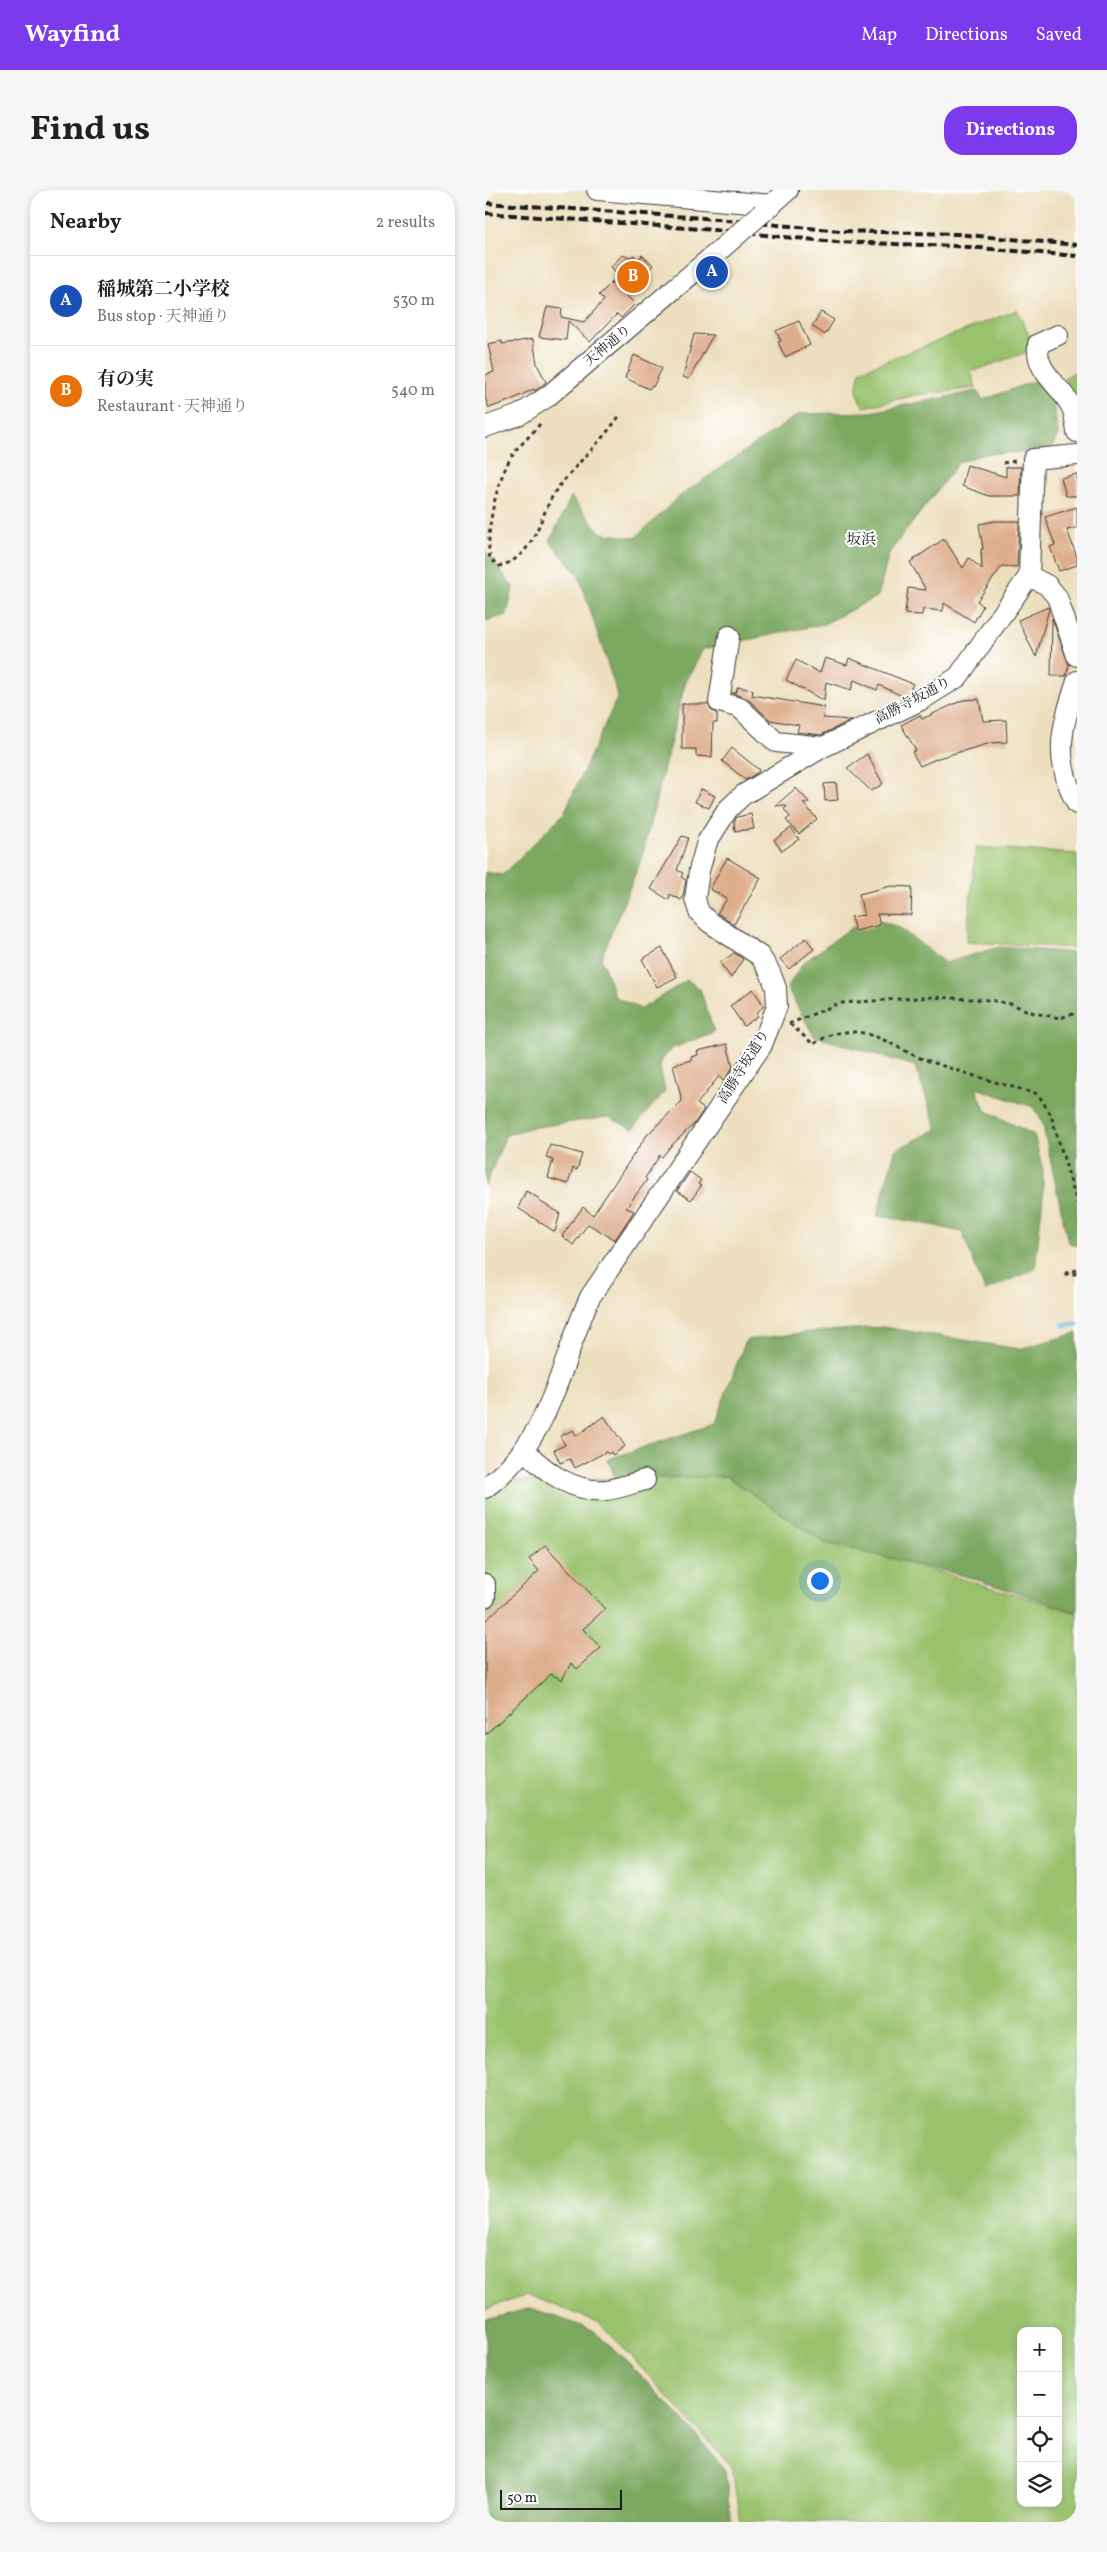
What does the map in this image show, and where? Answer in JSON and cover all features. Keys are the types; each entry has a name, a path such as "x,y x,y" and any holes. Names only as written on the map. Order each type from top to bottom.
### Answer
{"street":[{"path":"597,190 767,209 788,190"},
{"name":"天神通り","path":"485,427 519,415 547,398 767,209"},
{"path":"1058,335 1038,344 1037,357 1073,409 1077,432"},
{"path":"1077,455 1033,459 1029,576 1047,585 1057,597 1077,656"},
{"name":"高勝寺坂通り","path":"485,1488 504,1474 525,1451 550,1407 577,1324 590,1297 762,1045 780,1025 776,988 770,972 760,956 709,922 699,912 695,899 699,871 707,842 728,809 743,795 823,747 921,700 958,677 1029,576"},
{"path":"729,636 719,702 740,708 776,742 823,747"},
{"path":"1077,681 1061,741 1061,764 1068,788 1077,804"},
{"path":"525,1451 547,1472 588,1490 608,1490 645,1480"},
{"path":"485,1584 485,1597"}],"path":[{"path":"547,398 542,421 513,454 488,522 487,543 490,560 500,566 511,563 529,547 559,487 603,439 620,415"},
{"path":"780,1025 840,1003 933,997 990,1000 1059,1018 1077,1013"},
{"path":"780,1025 813,1044 832,1034 845,1032 877,1035 899,1049 921,1058 989,1081 1039,1094 1051,1114 1077,1203"},
{"path":"1077,1270 1063,1274 1077,1274"}],"green space":[{"path":"1017,310 1031,340 1027,352 971,372 976,388 916,395 864,407 861,403 857,390 860,371"},
{"path":"1077,371 1077,404 1064,378"},
{"path":"1034,381 1051,389 1058,434 1051,450 984,454 959,462 889,553 878,596 824,624 703,649 685,684 641,860 601,958 615,997 641,1009 687,980 700,989 714,1032 671,1049 659,1064 665,1091 633,1129 608,1117 529,1128 506,1135 485,1187 485,872 502,875 564,813 618,696 579,576 550,541 571,497 601,533 635,538 680,496 799,414 870,412 977,391 983,400"},
{"path":"485,551 513,587 507,615 485,621"},
{"path":"976,847 1077,854 1077,948 966,942"},
{"path":"867,916 900,928 945,963 999,947 1077,953 1077,1246 1068,1242 1042,1121 1033,1107 976,1088 985,1110 1034,1135 1043,1170 1043,1196 1035,1269 985,1291 962,1232 917,1222 877,1216 895,1150 937,1129 915,1066 814,1036 787,988 803,963"},
{"path":"883,1327 1019,1349 1077,1333 1077,1612 965,1576 825,1543 726,1476 615,1479 608,1459 714,1424 746,1340 811,1332"},
{"path":"726,1476 825,1543 874,1553 1077,1613 1077,2522 740,2522 732,2467 600,2323 528,2295 485,2309 485,1500 510,1481"},
{"path":"531,2308 593,2330 689,2426 725,2470 731,2522 485,2522 485,2320"}],"building":[{"path":"622,255 631,257 634,255 639,260 642,255 653,265 627,296 635,304 621,318 617,314 590,342 568,321 566,340 539,337 547,307 562,309 561,317 584,322 604,300 599,295 619,275 611,267"},
{"path":"821,312 834,320 825,335 812,326"},
{"path":"799,321 810,345 785,357 778,342 781,341 776,331"},
{"path":"694,334 713,335 689,379 683,377"},
{"path":"533,339 537,364 546,382 535,391 534,389 489,408 485,397 485,375 494,372 488,344 502,341 502,344"},
{"path":"634,355 662,368 653,387 651,386 649,389 625,378"},
{"path":"967,465 1006,477 1006,467 1021,467 1020,496 989,496 962,486"},
{"path":"1077,474 1077,496 1066,496 1061,478"},
{"path":"1077,507 1077,528 1067,530 1077,557 1077,565 1059,571 1050,547 1055,545 1045,517"},
{"path":"995,521 1019,521 1017,567 1002,566 977,601 983,606 974,622 944,603 943,611 923,609 922,615 905,614 908,588 926,590 910,562 944,539 963,568 969,558 982,569 981,549 983,549 979,524"},
{"path":"1048,607 1049,609 1036,657 1018,620"},
{"path":"1052,618 1069,665 1066,676 1051,676"},
{"path":"825,658 847,665 849,658 913,684 909,692 902,696 879,685 877,690 854,680 851,690 826,682 824,701 786,680 796,660 820,673"},
{"path":"738,687 753,690 752,695 824,707 823,718 852,720 821,735 797,732 799,725 770,720 748,699 732,693 736,693"},
{"path":"979,699 983,721 1006,720 1007,742 991,743 938,758 920,766 912,752 916,750 901,725 920,715 922,719 963,700"},
{"path":"682,704 708,704 711,710 717,714 717,723 713,723 712,757 696,756 696,749 682,749"},
{"path":"732,748 759,770 758,772 746,780 722,761"},
{"path":"867,754 883,784 871,791 847,768"},
{"path":"836,783 838,800 825,801 824,784"},
{"path":"796,788 809,802 803,803 817,819 799,834 786,820 790,817 784,809 787,807 784,805 775,806"},
{"path":"701,789 715,796 709,808 695,802"},
{"path":"751,814 754,829 735,831 734,822 737,817"},
{"path":"791,828 799,839 782,851 774,840"},
{"path":"682,836 688,838 677,870 683,873 681,877 686,880 683,896 681,900 670,894 669,900 651,889"},
{"path":"727,858 761,878 734,924 717,913 727,899 710,889"},
{"path":"891,886 912,887 911,915 877,914 880,925 855,931 851,917 864,915 859,894"},
{"path":"806,938 814,949 789,969 780,959"},
{"path":"662,948 677,977 657,987 642,959"},
{"path":"734,953 743,959 731,978 720,963"},
{"path":"753,989 764,1006 756,1013 758,1016 744,1026 730,1006"},
{"path":"727,1044 733,1067 723,1081 719,1076 697,1104 704,1109 695,1123 662,1157 660,1155 645,1178 647,1180 626,1208 634,1211 615,1240 588,1224 573,1245 562,1236 583,1207 593,1215 647,1135 682,1101 673,1065 691,1060 691,1057 698,1055 697,1051"},
{"path":"550,1145 582,1154 577,1170 573,1168 568,1184 548,1178 553,1160 546,1158"},
{"path":"690,1172 701,1180 698,1184 701,1186 691,1200 677,1191"},
{"path":"526,1191 560,1213 555,1232 518,1208"},
{"path":"604,1416 625,1446 613,1455 611,1452 608,1454 606,1452 575,1468 570,1459 560,1463 554,1450 565,1445 560,1436 573,1430 576,1436"},
{"path":"545,1545 605,1609 583,1629 601,1648 577,1669 571,1663 562,1680 551,1674 485,1735 485,1621 539,1571 529,1559"}],"waterway":[{"path":"1064,1325 1077,1324"}],"railway":[{"path":"485,203 717,219 840,231 956,234 1077,245"},
{"path":"485,213 714,230 836,242 955,246 1077,256"}],"place":[{"name":"稲城第二小学校","path":"712,272"},
{"name":"有の実","path":"633,277"}],"district":[{"name":"坂浜","path":"861,540"}]}
